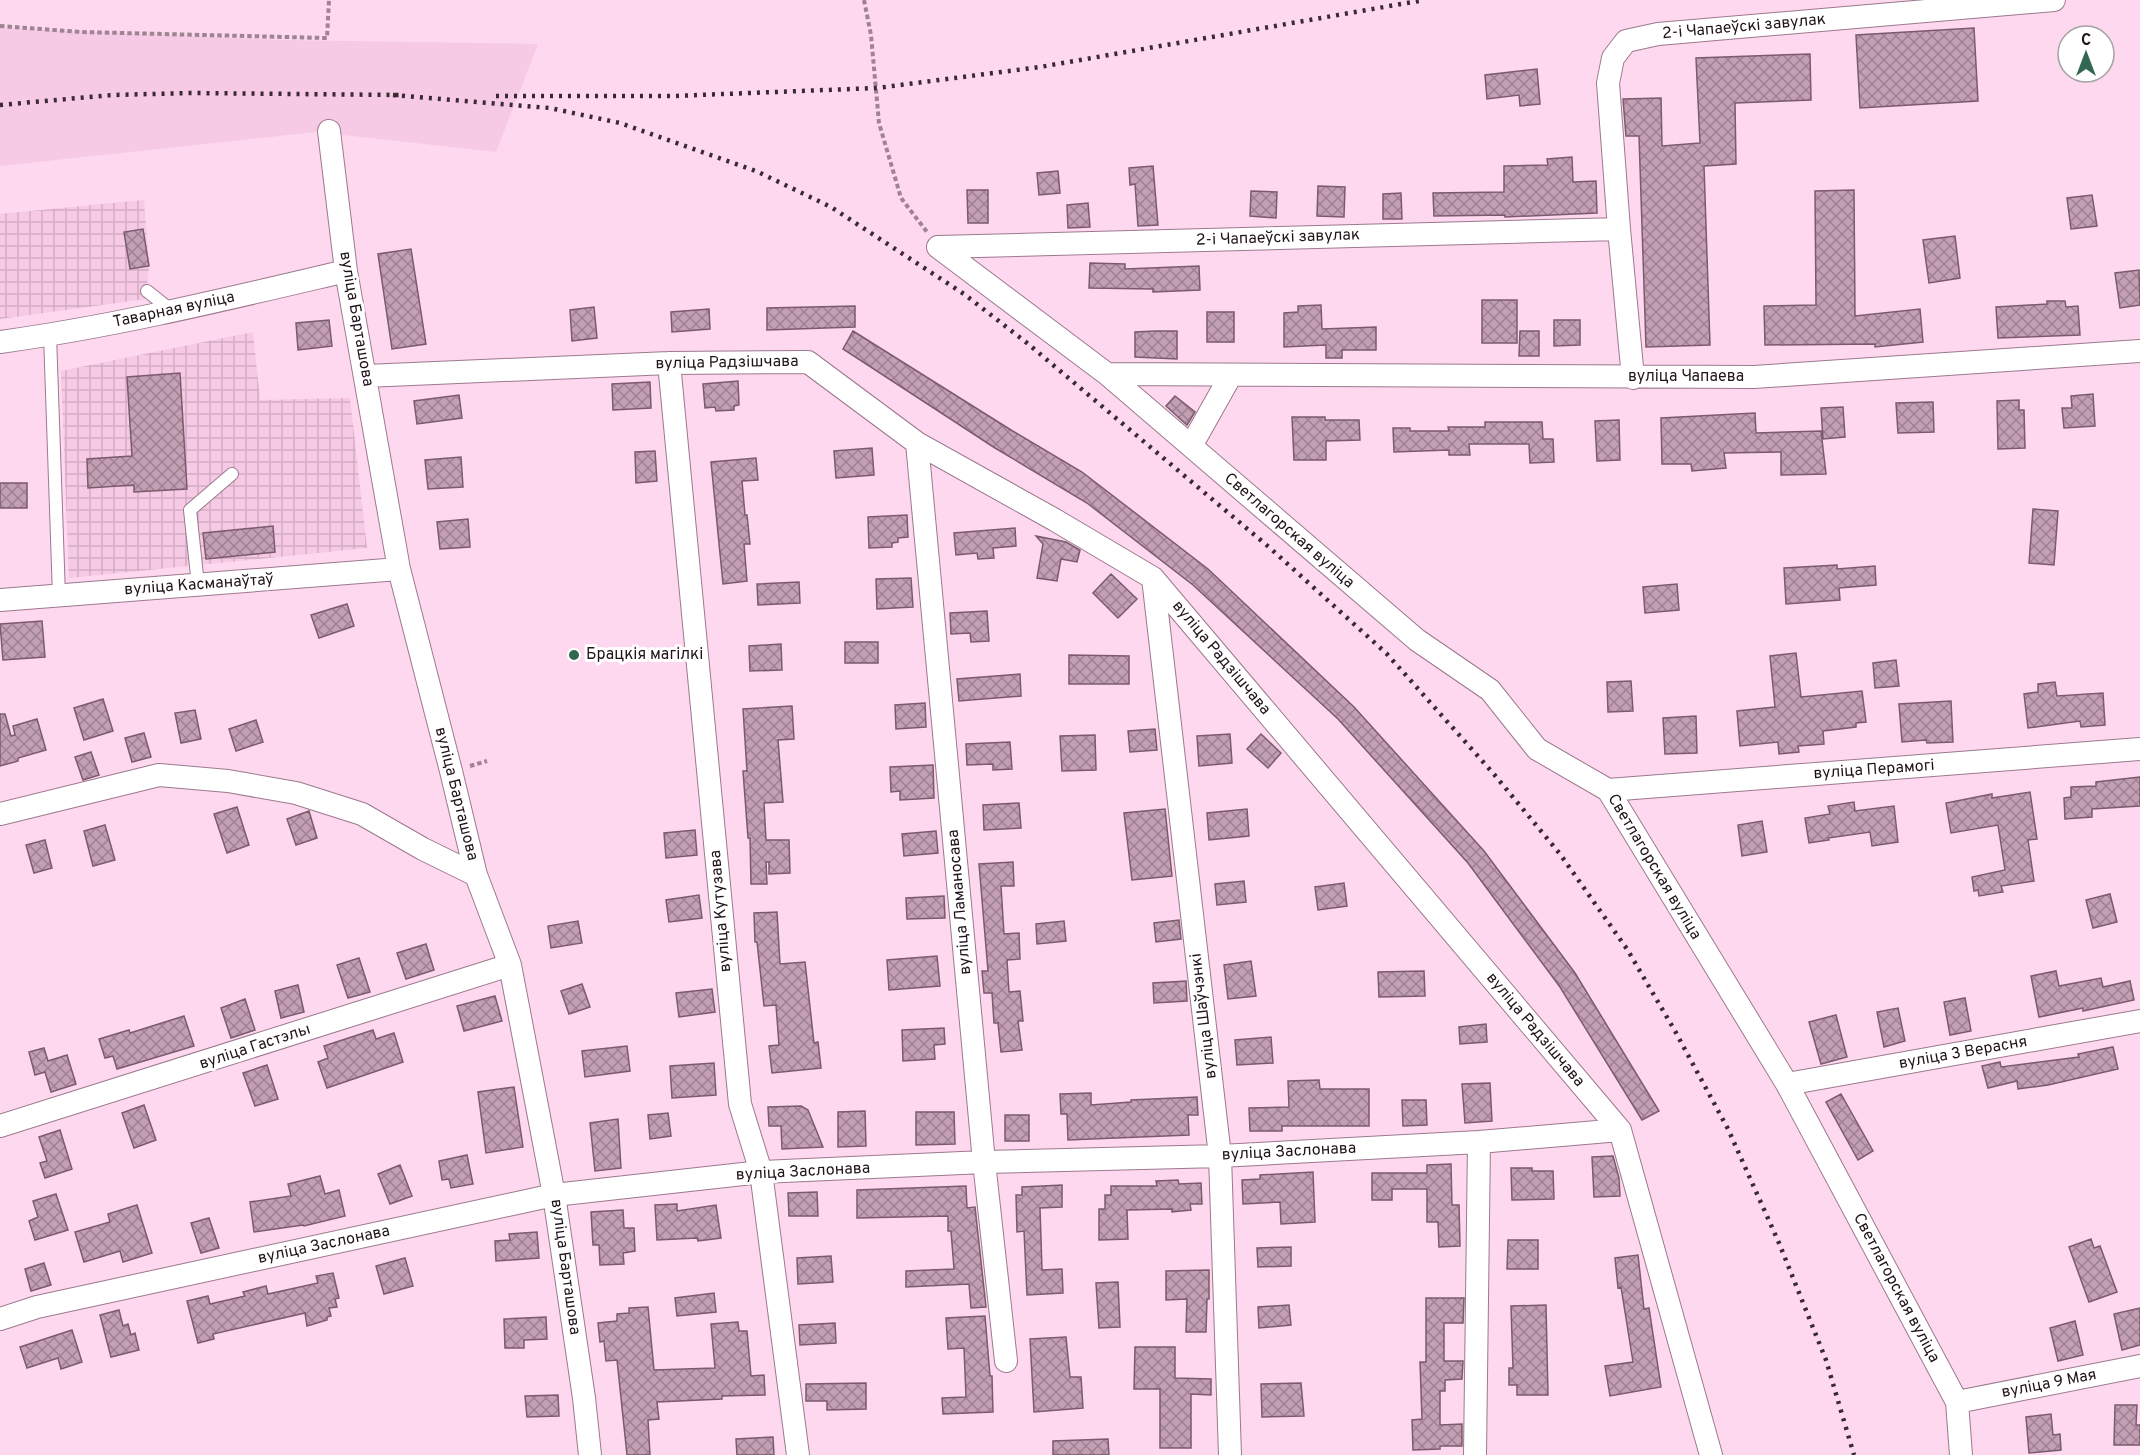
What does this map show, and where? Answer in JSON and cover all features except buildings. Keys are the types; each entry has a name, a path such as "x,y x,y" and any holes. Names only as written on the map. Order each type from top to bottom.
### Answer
{"street":[{"name":"2-і Чапаеўскі завулак","path":"1633,378 1608,83 1613,58 1626,41 1658,34 2054,0"},
{"name":"вуліца Барташова","path":"329,131 346,271 399,569 452,771 476,875 510,965 554,1195 584,1398 590,1455"},
{"name":"2-і Чапаеўскі завулак","path":"938,247 1619,229"},
{"name":"Светлагорская вуліца","path":"938,247 1107,374 1417,640 1491,690 1537,749 1608,790 1787,1084 1957,1402 1960,1455"},
{"name":"Таварная вуліца","path":"0,342 50,335 173,311 346,271"},
{"name":"вуліца Чапаева","path":"1107,374 1633,378 1754,376 2140,351"},
{"name":"вуліца Радзішчава","path":"366,376 669,363 808,362 916,443 1055,520 1153,578 1620,1130 1711,1455"},
{"name":"вуліца Кутузава","path":"669,363 740,1104 761,1172 798,1455"},
{"path":"1191,446 1231,375"},
{"name":"вуліца Ламаносава","path":"916,443 984,1162 1006,1361"},
{"name":"вуліца Касманаўтаў","path":"0,600 399,569"},
{"name":"вуліца Шаўчэнкі","path":"1153,578 1220,1156 1230,1455"},
{"name":"вуліца Перамогі","path":"1608,790 2140,749"},
{"path":"0,814 159,775 228,781 296,793 362,814 423,849 476,875"},
{"name":"вуліца Гастэлы","path":"0,1126 510,965"},
{"name":"вуліца 3 Верасня","path":"1787,1084 2140,1021"},
{"name":"вуліца Заслонава","path":"0,1319 49,1305 554,1195 761,1172 984,1162 1220,1156 1479,1142 1620,1130"},
{"path":"1475,1455 1479,1142"},
{"name":"вуліца 9 Мая","path":"1957,1402 2140,1366"}],"lane":[{"path":"147,291 173,311"},
{"path":"50,335 59,596"},
{"path":"198,585 190,510 232,474"}],"path":[{"path":"0,26 81,32 327,38 329,0"},
{"path":"864,0 872,45 879,123 901,198 921,226 936,240 938,247"}],"shaded area":[{"path":"0,28 283,40 538,44 496,152 316,132 0,166"},
{"path":"144,200 149,266 146,299 0,319 0,214"},
{"path":"253,332 260,400 350,398 367,548 69,578 61,371"}],"railway":[{"path":"496,96 673,96 877,88 1040,67 1424,0"},
{"path":"0,105 112,95 190,93 400,95"},
{"path":"393,95 550,108 620,123 756,171 831,207 964,294 1027,343 1270,548 1387,654 1493,773 1560,854 1627,949 1675,1031 1728,1129 1779,1243 1826,1360 1854,1455"}],"place":[{"name":"Брацкія магілкі","path":"574,655"}]}
